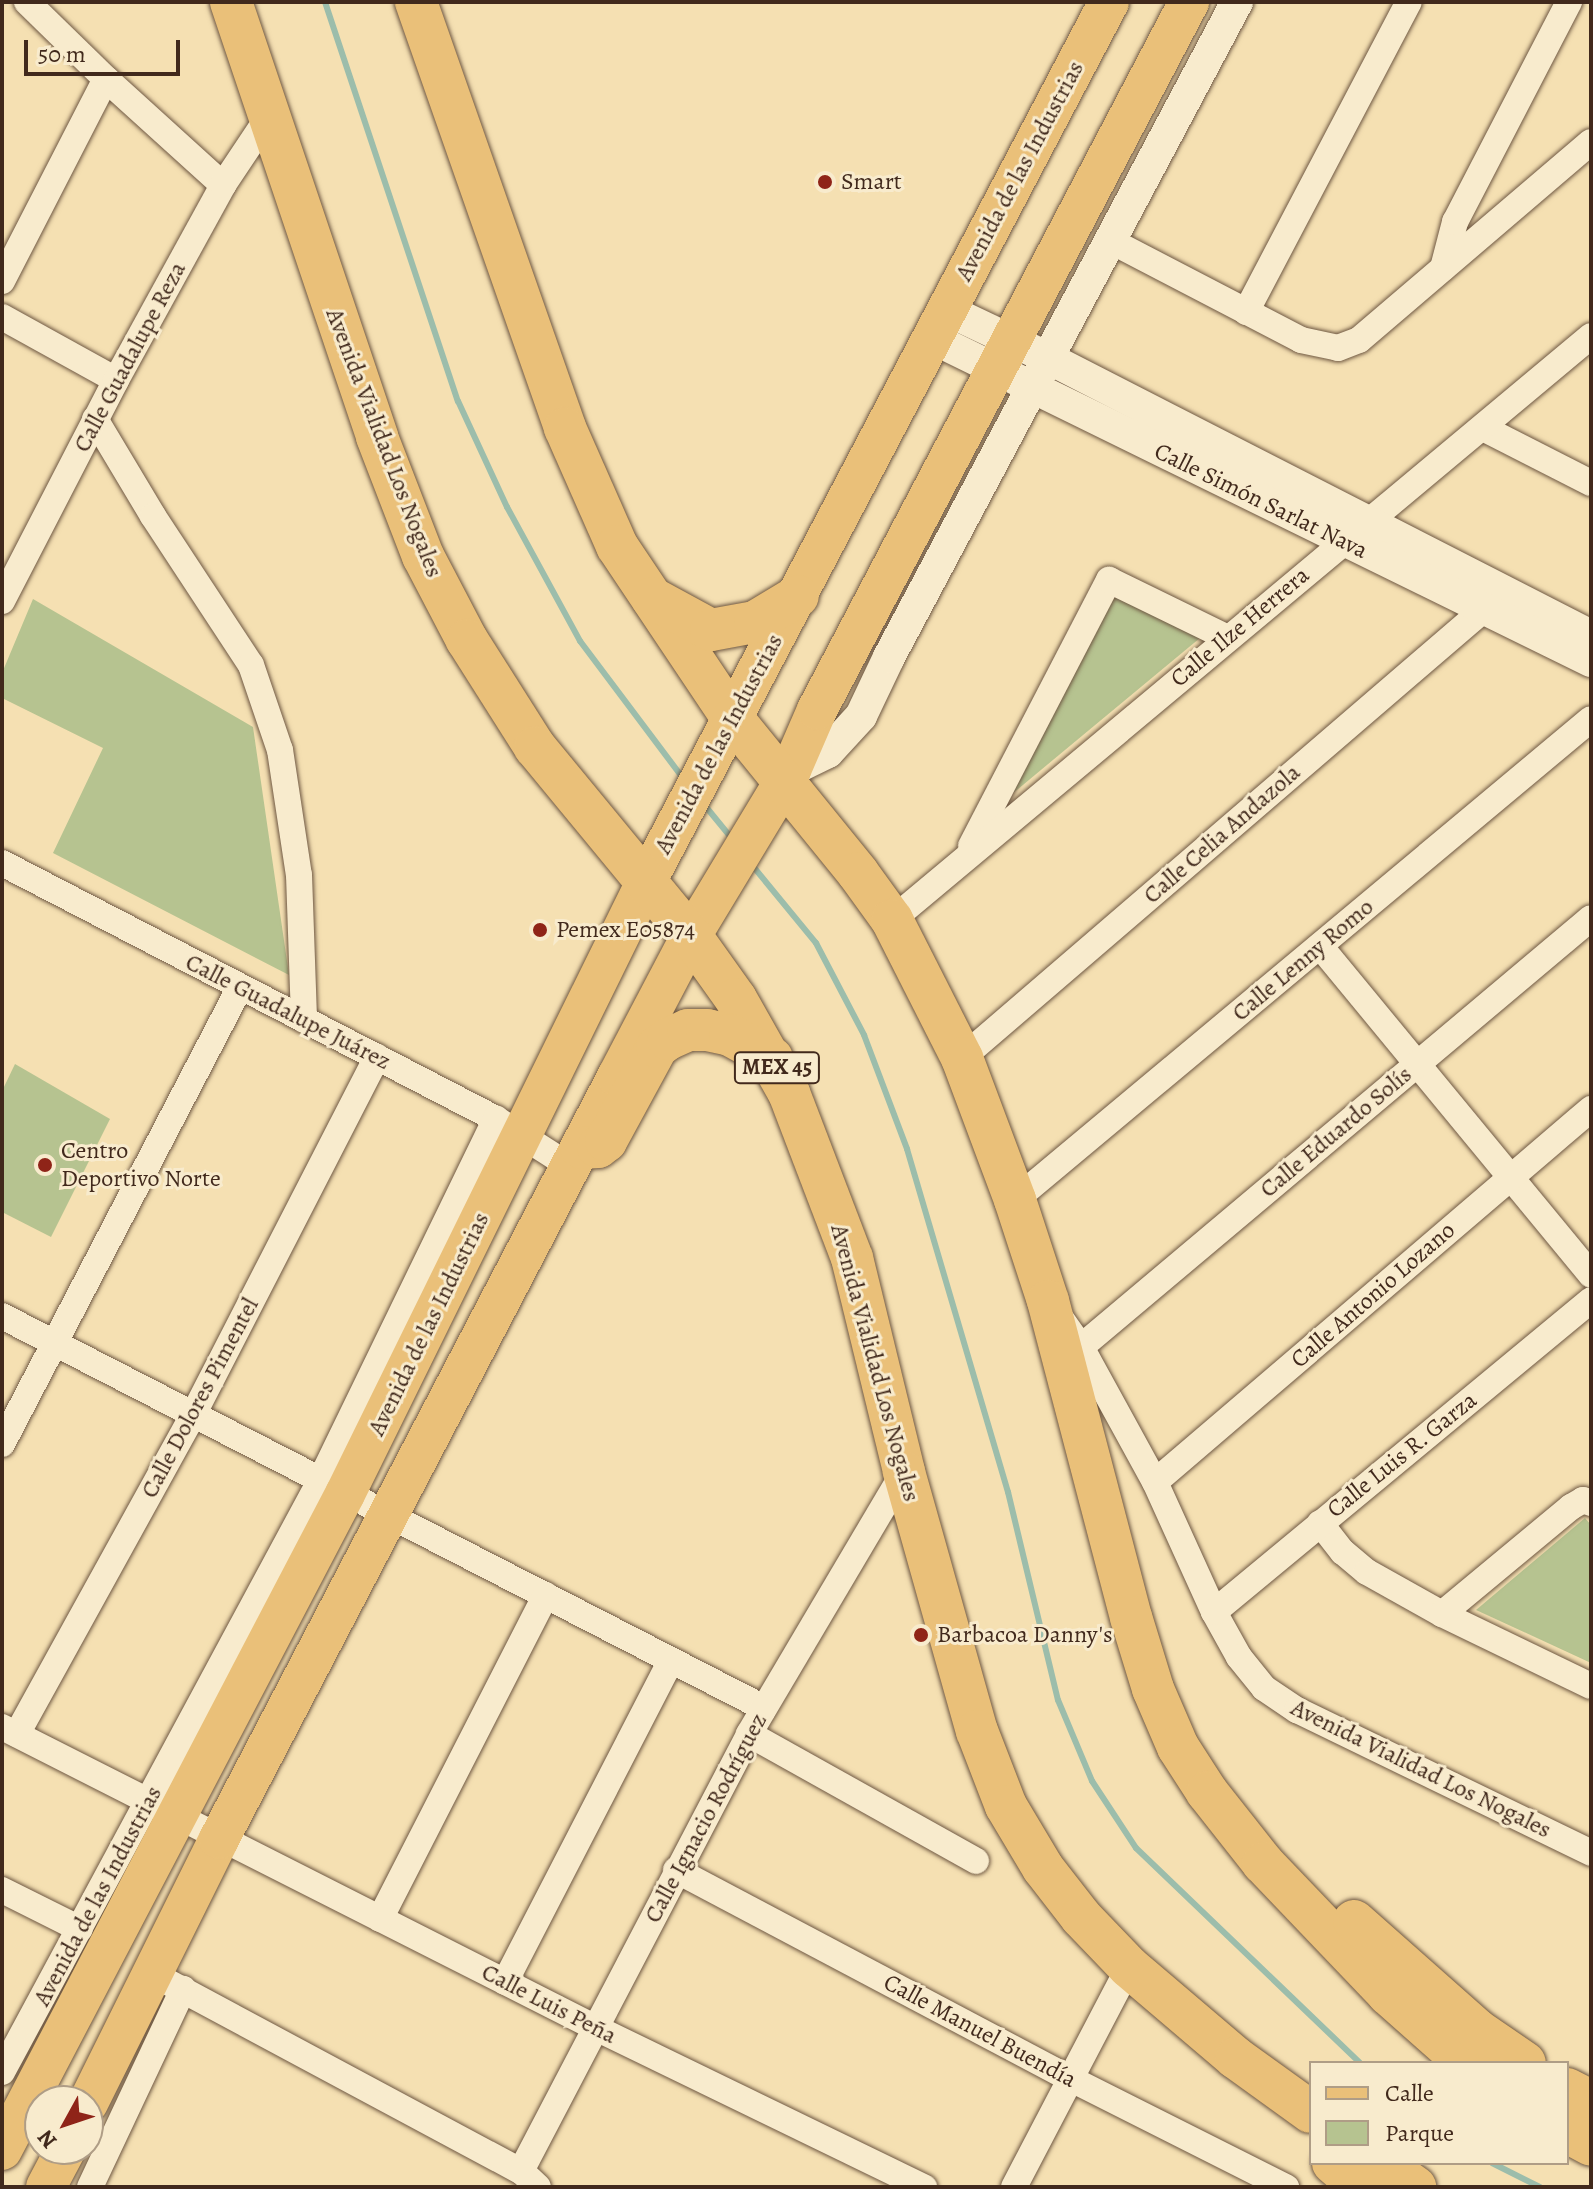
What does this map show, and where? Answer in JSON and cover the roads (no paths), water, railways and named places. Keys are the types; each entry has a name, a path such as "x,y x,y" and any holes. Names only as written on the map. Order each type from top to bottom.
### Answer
{"highway":[{"name":"Avenida Vialidad Los Nogales","path":"231,2 267,119 377,437 423,556 467,640 535,747 691,936 772,1058 789,1093 852,1258 904,1472 977,1731 1006,1806 1043,1868 1081,1917 1129,1967 1236,2058 1309,2111"},
{"name":"Avenida Vialidad Los Nogales","path":"416,2 565,428 617,546 733,719 788,775 892,920 962,1058 1015,1200 1048,1301 1153,1689 1178,1747 1207,1792 1263,1863 1388,1994 1464,2061"},
{"path":"649,596 711,630 755,622 798,596"},
{"path":"576,1158 606,1141 657,1047 668,1039 688,1030 707,1030 730,1035 772,1058"},
{"path":"1207,1792 1248,1821 1435,1994 1522,2061"},
{"path":"1236,2058 1257,2092 1309,2143"},
{"path":"1569,2090 1591,2101"},
{"path":"1569,2133 1591,2145"},
{"path":"1335,2165 1361,2187"},
{"path":"1384,2165 1415,2187"}],"main road":[{"name":"Avenida de las Industrias","path":"2,2150 162,1810 332,1488 508,1128 646,882 1109,2"},
{"name":"Avenida de las Industrias","path":"100,2085 167,1981 219,1839 691,936 788,775 817,710 1189,2"},
{"path":"46,2187 58,2165"}],"street":[{"path":"27,2 223,185"},
{"path":"788,775 828,752 861,716 889,657 1237,2"},
{"path":"1246,312 1409,2"},
{"path":"1443,268 1455,222 1569,2"},
{"path":"2,281 106,79"},
{"name":"Calle Guadalupe Reza","path":"2,601 95,419 223,185 267,119"},
{"path":"1111,241 1301,340 1338,348 1359,340 1591,142"},
{"path":"2,317 116,380"},
{"name":"Calle Simón Sarlat Nava","path":"940,324 1003,356 1033,389 1355,532 1483,610 1588,656"},
{"name":"Calle Ilze Herrera","path":"892,920 1591,336"},
{"name":"Calle Simón Sarlat Nava","path":"1003,356 1048,358 1355,532 1588,656"},
{"path":"95,419 153,516 251,665 280,750 292,828 299,875 304,1020"},
{"path":"1483,428 1591,483"},
{"path":"966,856 1109,580 1228,638"},
{"name":"Calle Celia Andazola","path":"962,1058 1483,610"},
{"name":"Calle Lenny Romo","path":"1015,1200 1591,719"},
{"name":"Calle Guadalupe Juárez","path":"2,863 508,1128 576,1158"},
{"name":"Calle Eduardo Solís","path":"1081,1347 1591,918"},
{"path":"1320,946 1591,1275"},
{"path":"2,1444 240,987"},
{"name":"Calle Dolores Pimentel","path":"9,1730 192,1417 377,1057"},
{"name":"Calle Antonio Lozano","path":"1155,1482 1591,1109"},
{"name":"Calle Luis R. Garza","path":"1214,1612 1591,1300"},
{"name":"Avenida Vialidad Los Nogales","path":"1048,1301 1081,1347 1155,1482 1214,1612 1239,1657 1264,1688 1297,1710 1591,1853"},
{"path":"2,1316 192,1417 764,1708"},
{"name":"Calle Ignacio Rodríguez","path":"529,2179 596,2028 676,1870 749,1734 904,1472"},
{"path":"1442,1614 1571,1507 1583,1500 1591,1503"},
{"path":"1320,1523 1343,1552 1367,1572 1442,1614 1591,1686"},
{"path":"380,1919 546,1595"},
{"path":"505,1982 671,1660"},
{"name":"Calle Luis Peña","path":"9,1730 596,2028 924,2187"},
{"path":"749,1734 976,1861"},
{"name":"Avenida de las Industrias","path":"2,2072 80,1929 162,1810"},
{"name":"Calle Manuel Buendía","path":"676,1870 1071,2079 1286,2187"},
{"path":"2,1890 80,1929"},
{"path":"1014,2187 1129,1967"},
{"path":"90,2187 167,1981 529,2179"}],"waterway":[{"path":"325,2 458,401 507,507 580,641 685,781"},
{"path":"702,802 733,840"},
{"path":"752,865 816,943 864,1035 907,1149 1008,1492 1058,1700 1092,1781 1136,1848 1358,2061"},
{"path":"1496,2165 1540,2187"}],"place":[{"name":"Smart","path":"825,182"},
{"name":"Pemex E05874","path":"540,930"},
{"name":"Centro Deportivo Norte","path":"45,1165"},
{"name":"Barbacoa Danny's","path":"921,1635"}]}
